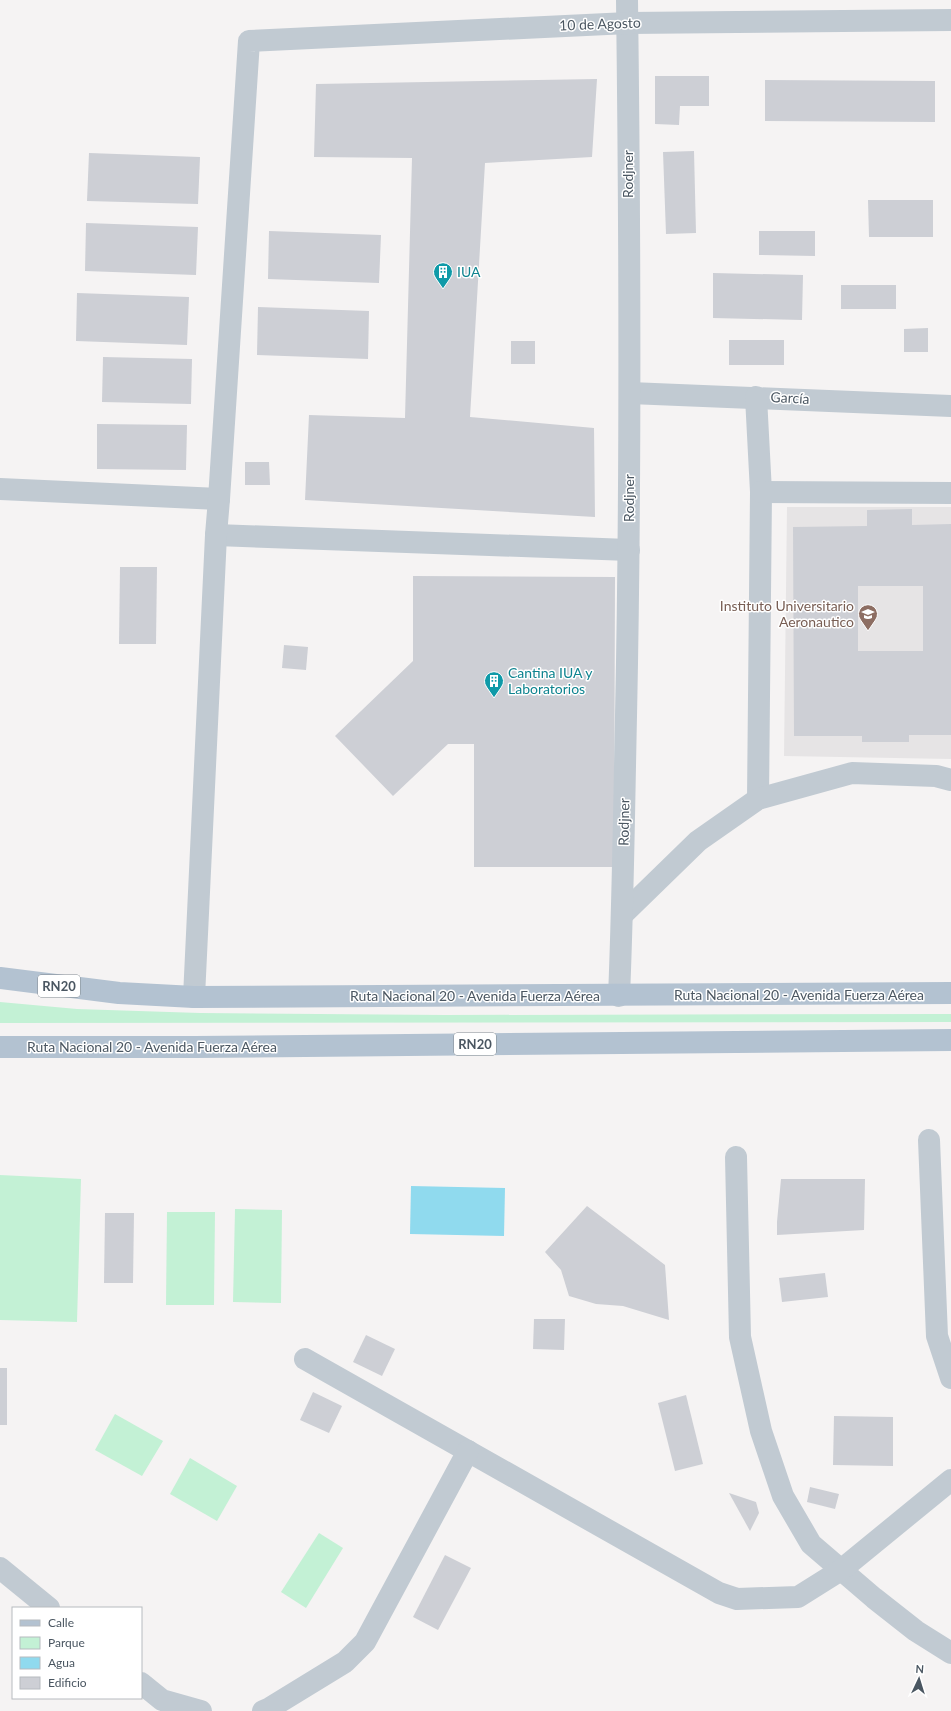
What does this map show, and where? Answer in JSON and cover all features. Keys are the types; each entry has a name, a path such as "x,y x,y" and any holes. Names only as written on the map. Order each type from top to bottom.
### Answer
{"main road":[{"name":"Ruta Nacional 20 - Avenida Fuerza Aérea","path":"0,978 119,993 194,997 619,996 951,993"},
{"name":"Ruta Nacional 20 - Avenida Fuerza Aérea","path":"0,1047 195,1048 951,1040"}],"street":[{"name":"Rodjner","path":"619,996 629,550 630,393 627,0"},
{"name":"10 de Agosto","path":"219,499 249,41 628,23 951,20"},
{"name":"García","path":"630,393 951,406"},
{"path":"756,397 761,492 758,800"},
{"path":"0,489 219,499 216,534 194,997"},
{"path":"761,492 951,493"},
{"path":"216,534 629,550"},
{"path":"622,915 698,840 758,800 852,773 936,776 951,780"},
{"path":"929,1140 937,1336 951,1378"},
{"path":"736,1157 740,1338 761,1431 783,1496 811,1544 916,1631 951,1653"},
{"path":"305,1360 719,1593 737,1599 798,1597 841,1570 951,1480"},
{"path":"263,1711 345,1662 365,1642 468,1451"},
{"path":"0,1568 48,1607"},
{"path":"142,1684 162,1700 201,1711"}],"shaded area":[{"name":"Instituto Universitario Aeronautico","path":"787,507 951,507 951,759 784,756"}],"green space":[{"path":"0,1002 77,1009 200,1013 445,1015 951,1014 951,1022 0,1023"},
{"path":"0,1175 81,1179 77,1322 0,1320"},
{"path":"235,1209 282,1210 281,1303 233,1302"},
{"path":"167,1212 215,1212 214,1305 166,1305"},
{"path":"115,1414 163,1441 142,1476 95,1450"},
{"path":"190,1458 237,1486 217,1521 170,1494"},
{"path":"319,1533 343,1548 306,1608 281,1592"}],"water":[{"path":"411,1186 505,1188 504,1236 410,1234"}],"building":[{"path":"655,76 709,76 709,106 680,106 679,125 655,124"},
{"name":"IUA","path":"597,79 592,157 485,163 470,417 594,428 595,517 305,500 309,415 405,418 412,158 314,157 316,84"},
{"path":"765,80 935,81 935,122 765,121"},
{"path":"694,151 696,233 666,234 663,152"},
{"path":"89,153 200,157 198,204 87,201"},
{"path":"868,200 933,200 933,237 869,237"},
{"path":"86,223 198,227 196,275 85,271"},
{"path":"269,231 381,235 379,283 268,279"},
{"path":"759,231 815,231 815,256 759,255"},
{"path":"713,273 803,275 802,320 713,318"},
{"path":"841,285 896,285 896,309 841,309"},
{"path":"77,293 189,297 187,345 76,341"},
{"path":"258,307 369,311 368,359 257,355"},
{"path":"928,328 928,352 904,352 904,329"},
{"path":"729,340 784,340 784,365 729,365"},
{"path":"511,341 535,341 535,364 511,364"},
{"path":"103,357 192,359 191,404 102,402"},
{"path":"97,424 187,425 186,470 97,469"},
{"path":"245,462 269,462 270,485 245,485"},
{"name":"Instituto Universitario Aeronautico","path":"912,509 912,525 951,524 951,735 909,735 909,742 862,742 862,736 794,736 793,527 867,526 867,510","holes":["858,586 923,586 923,651 858,651"]},
{"path":"120,567 157,567 156,644 119,644"},
{"name":"Cantina IUA y Laboratorios","path":"413,576 615,577 614,867 474,867 474,744 448,744 393,796 335,736 413,661"},
{"path":"284,645 308,647 306,670 282,668"},
{"path":"781,1179 865,1179 864,1230 777,1235"},
{"path":"587,1206 665,1265 669,1320 623,1306 596,1304 569,1296 561,1270 545,1252"},
{"path":"105,1213 134,1213 133,1283 104,1283"},
{"path":"825,1273 828,1297 782,1302 779,1278"},
{"path":"534,1319 565,1319 564,1350 533,1349"},
{"path":"366,1335 395,1349 382,1376 353,1362"},
{"path":"0,1368 7,1368 7,1425 0,1425"},
{"path":"313,1392 342,1406 329,1433 300,1420"},
{"path":"686,1395 703,1464 675,1471 658,1403"},
{"path":"834,1416 893,1417 893,1466 833,1465"},
{"path":"810,1487 839,1494 835,1509 807,1502"},
{"path":"729,1493 756,1502 759,1513 750,1531"},
{"path":"445,1555 471,1568 438,1630 413,1617"}],"place":[{"name":"IUA","path":"443,289"},
{"name":"Instituto Universitario Aeronautico","path":"868,631"},
{"name":"Cantina IUA y Laboratorios","path":"494,698"}]}
